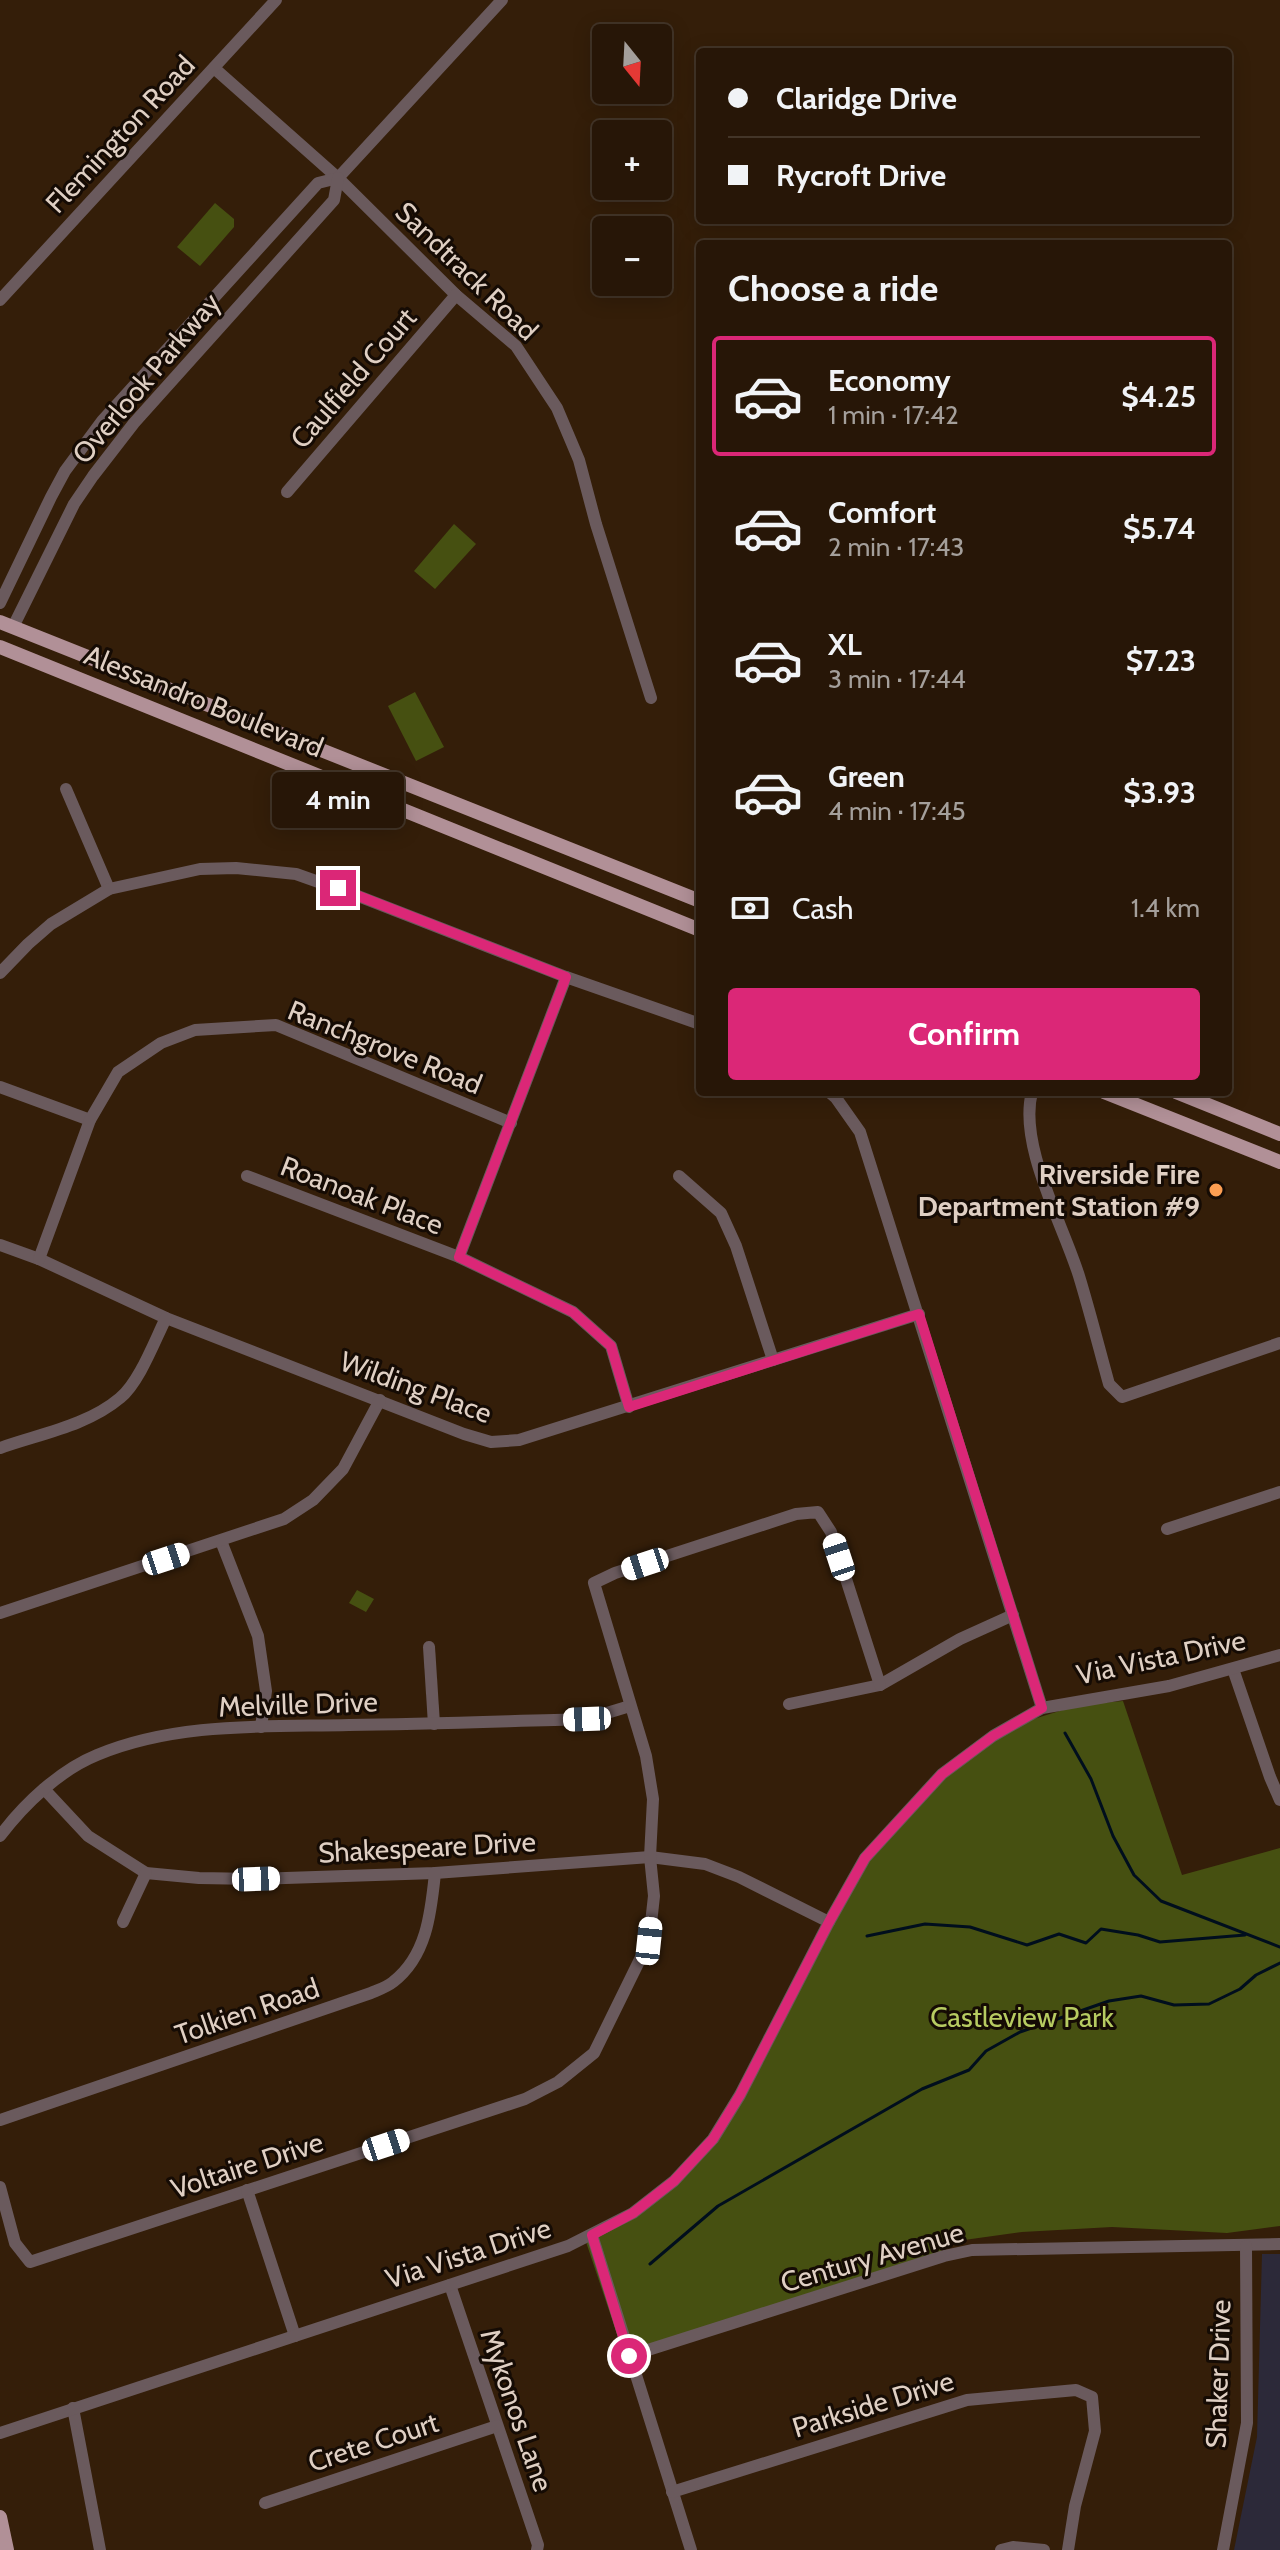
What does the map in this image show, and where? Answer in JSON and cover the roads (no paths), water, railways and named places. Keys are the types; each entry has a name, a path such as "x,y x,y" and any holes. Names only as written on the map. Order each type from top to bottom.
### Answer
{"main road":[{"path":"1,652 7,624"},
{"name":"Alessandro Boulevard","path":"7,624 696,899"},
{"name":"Alessandro Boulevard","path":"1,652 696,928"},
{"path":"1114,1096 1280,1162"},
{"path":"1186,1096 1280,1134"},
{"path":"0,2517 7,2550"}],"street":[{"name":"Flemington Road","path":"0,300 276,0"},
{"name":"Overlook Parkway","path":"7,624 67,517 93,476 134,423 334,200 338,178 502,0"},
{"name":"Sandtrack Road","path":"214,68 338,178 456,295 516,346 557,408 579,460 651,698"},
{"name":"Overlook Parkway","path":"0,603 65,471 102,421 318,183 338,178"},
{"name":"Caulfield Court","path":"287,492 456,295"},
{"path":"66,789 109,889"},
{"path":"0,973 51,924 109,889 200,869 236,868 296,874 566,977 696,1023"},
{"path":"459,1257 566,977"},
{"name":"Ranchgrove Road","path":"39,1259 90,1120 118,1072 161,1043 195,1030 276,1025 511,1123"},
{"path":"0,1087 90,1120"},
{"path":"834,1096 860,1132 1042,1708"},
{"path":"1031,1096 1028,1106 1031,1142 1078,1274 1109,1384 1122,1397 1280,1343"},
{"name":"Roanoak Place","path":"247,1176 459,1257 573,1312 611,1346 629,1407"},
{"path":"679,1176 721,1213 736,1246 773,1360"},
{"name":"Wilding Place","path":"0,1245 39,1259 166,1318 491,1442 519,1440 919,1314"},
{"path":"0,1448 89,1417 122,1397 166,1318"},
{"path":"0,1613 284,1519 313,1500 343,1469 380,1400"},
{"path":"1167,1529 1280,1492"},
{"name":"Voltaire Drive","path":"0,2187 15,2243 30,2262 525,2099 558,2082 594,2053 649,1941 654,1896 650,1857 653,1799 646,1756 594,1583 615,1573 796,1514 818,1512 831,1532 880,1685"},
{"path":"221,1541 258,1636 266,1691 261,1727"},
{"path":"789,1704 880,1685 960,1639 1013,1615"},
{"path":"429,1647 434,1724"},
{"name":"Via Vista Drive","path":"0,2433 568,2246 633,2213 674,2181 713,2139 740,2095 865,1858 942,1774 993,1736 1042,1708 1169,1686 1280,1655"},
{"path":"1233,1669 1280,1800"},
{"name":"Melville Drive","path":"0,1836 70,1769 95,1755 167,1733 261,1727 587,1719 630,1706"},
{"name":"Shakespeare Drive","path":"45,1790 88,1836 146,1873 228,1879 435,1873 650,1857 705,1864 739,1877 829,1922"},
{"path":"123,1922 146,1873"},
{"name":"Tolkien Road","path":"0,2120 371,1993 394,1982 417,1953 430,1922 435,1873"},
{"path":"247,2190 295,2336"},
{"path":"592,2235 691,2550"},
{"name":"Century Avenue","path":"629,2356 944,2256 972,2250 1280,2244"},
{"name":"Shaker Drive","path":"1223,2550 1247,2423 1246,2246"},
{"name":"Mykonos Lane","path":"450,2285 538,2545 537,2550"},
{"name":"Parkside Drive","path":"672,2492 967,2400 1076,2390 1092,2397 1095,2431 1075,2506 1068,2550"},
{"path":"73,2408 100,2550"},
{"name":"Crete Court","path":"265,2503 497,2426"},
{"path":"1001,2550 1013,2547 1044,2550"}],"waterway":[{"path":"1065,1733 1091,1779 1113,1836 1134,1875 1161,1901 1280,1947"},
{"path":"867,1936 925,1924 970,1927 1027,1945 1059,1934 1086,1943 1101,1929 1160,1942 1245,1935"},
{"path":"650,2264 718,2206 922,2089 969,2070 986,2051 1020,2032 1109,2001 1141,1996 1174,2005 1209,2004 1240,1989 1256,1975 1280,1963"}],"place":[{"name":"Riverside Fire Department Station #9","path":"1216,1190"}],"park label":[{"name":"Castleview Park","path":"1022,2017"}]}
